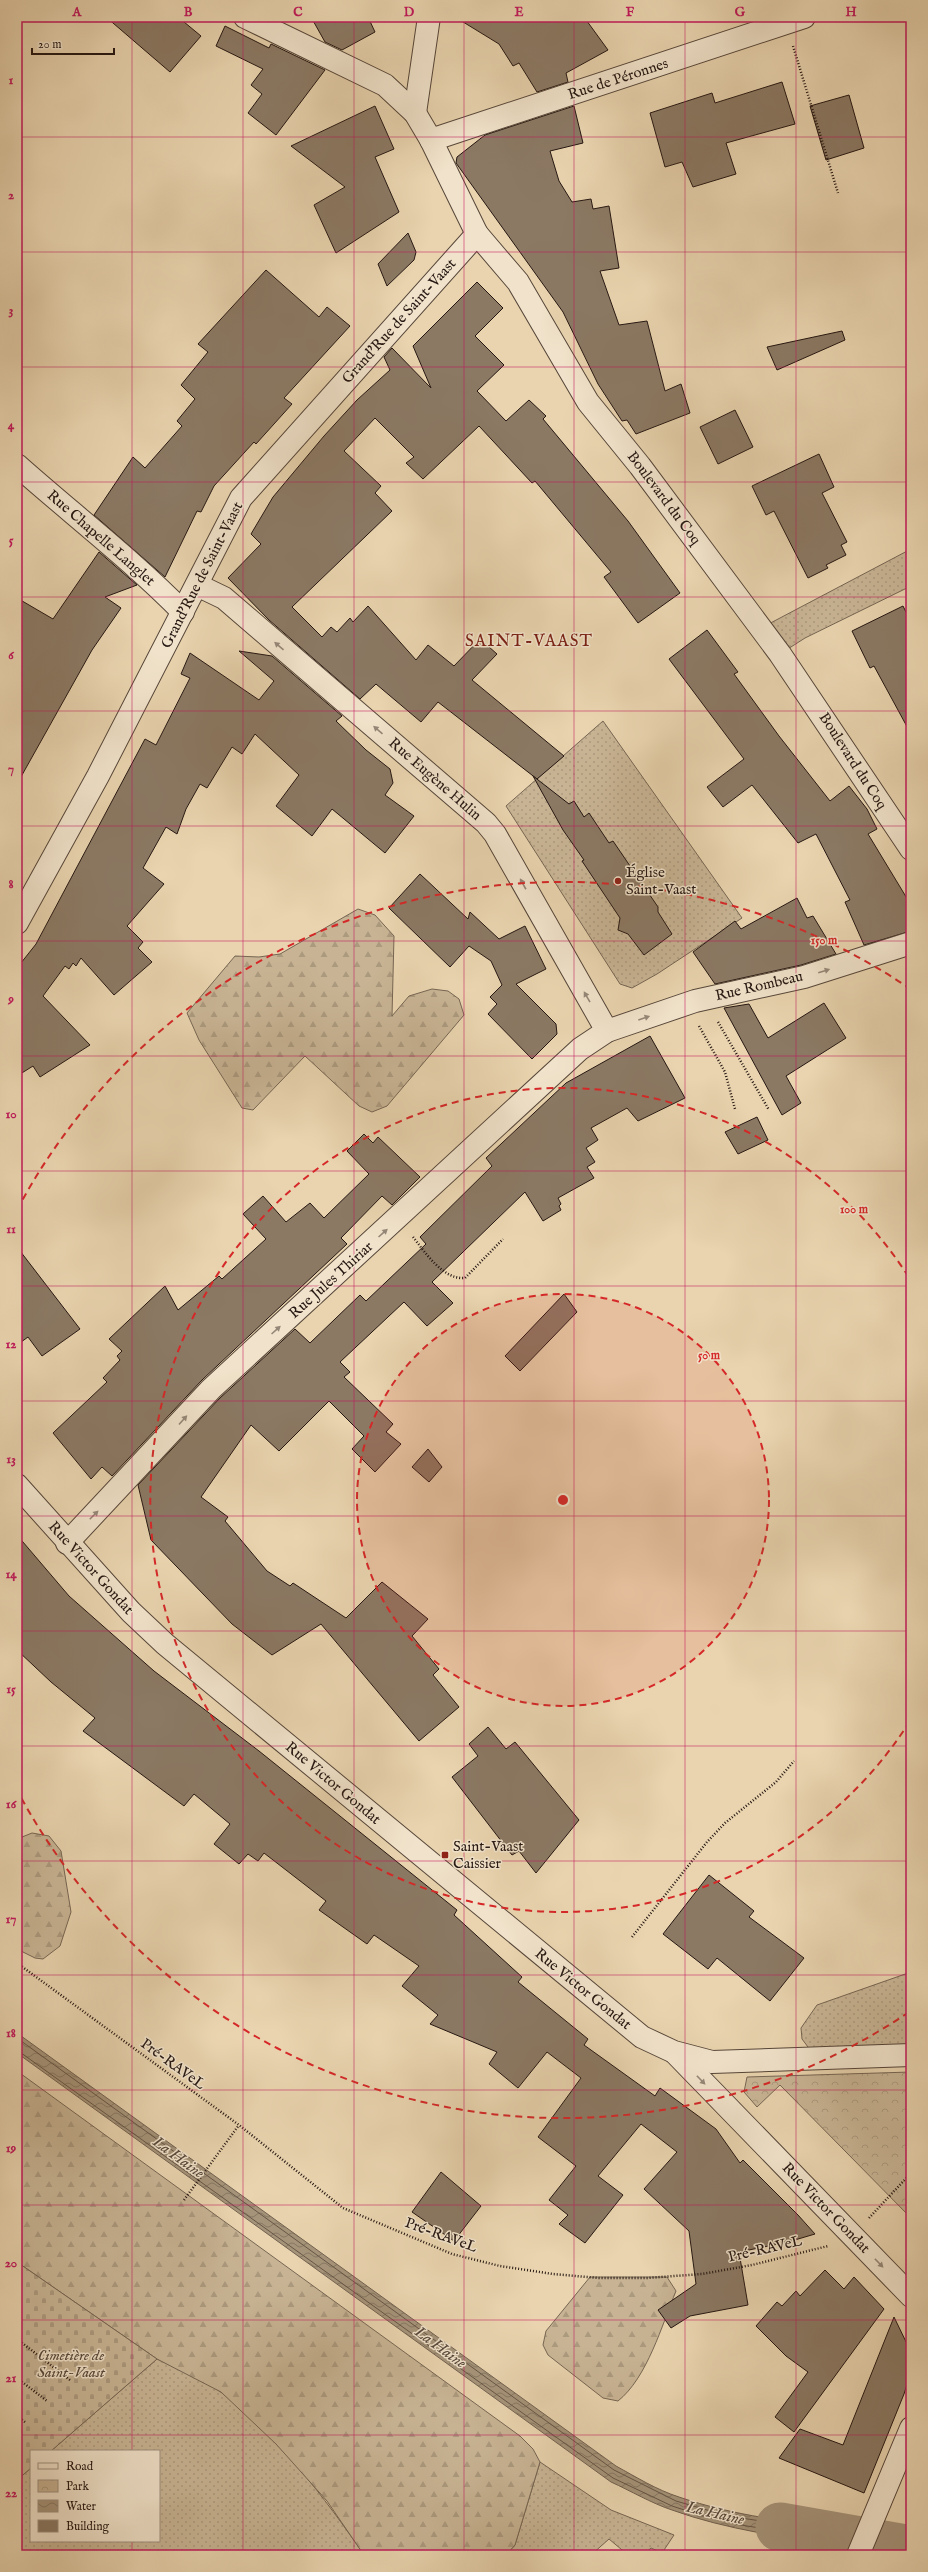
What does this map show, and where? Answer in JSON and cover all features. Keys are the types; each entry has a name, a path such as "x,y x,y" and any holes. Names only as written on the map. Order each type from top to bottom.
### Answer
{"street":[{"name":"Boulevard du Coq","path":"245,17 385,85 415,113 431,140 477,234 518,282 588,402 640,466 777,649 817,706 911,849"},
{"path":"415,113 429,17"},
{"name":"Rue de Péronnes","path":"431,140 795,20"},
{"name":"Grand'Rue de Saint-Vaast","path":"17,922 98,776 197,586 233,510 249,488 477,234"},
{"name":"Rue Chapelle Langlet","path":"17,465 80,522 145,573 183,612"},
{"name":"Rue Eugène Hulin","path":"197,586 224,598 486,823 495,834 607,1031"},
{"name":"Rue Rombeau","path":"607,1031 696,1001 804,977 911,943"},
{"name":"Rue Jules Thiriar","path":"67,1543 211,1389 398,1219 566,1060 607,1031"},
{"name":"Rue Victor Gondat","path":"17,1485 67,1543 131,1612 164,1644 642,2037 674,2052 712,2062 911,2056"},
{"name":"Rue Victor Gondat","path":"674,2052 911,2296"},
{"path":"858,2555 873,2523 911,2428"}],"path":[{"path":"795,20 838,193"},
{"path":"696,1001 725,1072 735,1109"},
{"path":"696,1001 769,1110"},
{"path":"398,1219 430,1258 442,1269 458,1279 465,1278 503,1239"},
{"path":"632,1937 707,1842 725,1823 776,1782 794,1761"},
{"name":"Pré-RAVeL","path":"17,1963 239,2125 343,2208 452,2254 500,2266 599,2278 702,2274 824,2247 852,2234 890,2197 911,2173"},
{"path":"184,2200 239,2125"},
{"path":"17,2339 70,2380"},
{"path":"17,2378 47,2401"},
{"path":"17,2416 25,2422"}],"green space":[{"path":"911,549 911,586 805,638 780,654 761,628"},
{"path":"603,721 742,918 657,974 632,988 620,984 506,806"},
{"path":"358,909 375,915 394,936 392,1016 409,996 432,989 448,991 459,999 464,1015 387,1106 372,1112 359,1106 305,1056 253,1110 242,1108 199,1040 187,1013 235,956 259,957 280,954"},
{"path":"32,1833 49,1836 61,1851 71,1912 60,1946 43,1959 35,1958 17,1949 17,1839"},
{"path":"911,1972 911,2047 811,2051 802,2039 801,2028 817,2005"},
{"path":"17,2071 520,2436 533,2449 540,2462 515,2545 506,2555 364,2555 327,2501 276,2444 221,2392 157,2359 17,2262"},
{"path":"911,2072 911,2218 780,2085 757,2107 744,2092 747,2077"},
{"name":"Cimetière de Saint-Vaast","path":"17,2262 157,2359 52,2450 30,2450 30,2469 17,2480"},
{"path":"590,2277 667,2277 676,2291 653,2350 637,2379 618,2401 603,2398 548,2355 543,2345 546,2331"},
{"path":"157,2359 190,2374 215,2388 262,2428 299,2468 364,2555 17,2555 17,2480 30,2469 30,2542 160,2542 160,2450 52,2450"},
{"path":"540,2462 611,2510 674,2535 662,2553 651,2548 643,2555 628,2555 609,2539 591,2555 506,2555 515,2545"}],"water":[{"path":"17,2033 616,2466 663,2491 700,2504 763,2518 849,2530 843,2547 714,2523 656,2504 611,2482 17,2053"}],"building":[{"path":"106,17 178,17 201,36 170,72"},
{"path":"311,17 368,17 375,32 342,50 325,42"},
{"path":"455,17 584,17 608,50 566,73 568,82 537,92 519,63 513,66 499,44"},
{"path":"225,26 269,48 271,44 325,70 276,135 248,113 262,94 251,85 263,69 216,46"},
{"path":"782,82 795,124 726,143 736,174 693,187 682,162 665,167 650,113 712,93 715,103"},
{"path":"849,95 864,148 826,160 810,106"},
{"path":"375,106 394,149 375,157 399,212 336,253 314,205 345,187 291,146"},
{"path":"574,106 583,143 550,151 559,181 572,202 591,199 593,209 609,206 619,268 600,271 619,325 647,321 665,391 681,384 690,413 636,434 627,420 622,421 598,384 563,312 456,163 457,157 485,135"},
{"path":"408,233 416,252 414,260 387,286 378,264"},
{"path":"266,270 319,317 327,307 350,326 284,398 292,404 256,444 254,442 214,486 201,512 197,511 165,577 94,515 133,457 145,468 182,426 177,421 195,399 181,385 208,352 198,344"},
{"path":"477,282 503,308 475,336 504,365 477,391 506,421 529,400 546,416 543,419 628,521 680,593 638,623 604,577 611,572 535,481 532,483 479,426 423,479 406,463 414,457 375,418 344,451 381,486 375,493 392,511 292,607 322,637 331,627 337,632 350,618 353,622 368,606 416,660 428,645 454,666 480,639 497,654 472,680 564,756 537,779 438,702 421,722 376,684 360,699 269,620 228,578 261,544 251,534 273,497 324,436 357,400 390,370 384,357 392,348 431,388 413,346"},
{"path":"842,331 845,340 777,370 767,347"},
{"path":"735,410 753,447 718,464 700,427"},
{"path":"819,454 834,487 822,493 847,542 841,545 846,555 826,565 828,568 808,578 774,511 766,515 752,486"},
{"path":"99,552 137,585 105,597 121,608 92,650 17,784 17,598 53,619"},
{"path":"903,606 911,622 911,734 874,666 870,668 852,631"},
{"path":"707,630 738,672 734,674 779,736 830,801 849,786 867,809 877,829 868,834 911,905 911,931 864,945 845,902 850,900 816,834 798,843 752,785 723,807 707,787 744,759 669,659"},
{"path":"239,651 272,656 342,716 336,721 366,750 390,769 393,783 385,795 414,816 385,853 332,809 312,836 276,806 299,775 255,734 242,754 232,747 207,788 200,784 186,809 177,834 166,827 143,868 164,884 127,926 143,942 138,948 152,962 114,995 81,958 76,966 73,963 69,969 65,966 43,996 90,1045 40,1077 33,1066 17,1076 17,968 36,944 145,739 156,745 190,678 181,674 190,653 259,700 274,681"},
{"name":"Église Saint-Vaast","path":"533,776 569,804 574,801 584,817 589,813 609,843 613,841 658,907 658,912 672,934 644,955 628,934 618,930 620,918 582,861 584,860 563,830"},
{"path":"420,874 468,919 470,912 499,939 525,926 546,969 516,984 556,1024 557,1034 532,1059 488,1014 497,1004 490,997 502,985 491,961 469,946 450,967 389,908"},
{"path":"797,898 807,918 813,916 836,954 801,965 715,984 693,952 735,921 741,929"},
{"path":"824,1003 846,1038 786,1076 801,1103 782,1115 724,1008 749,1004 768,1038"},
{"path":"650,1036 685,1098 638,1121 627,1108 591,1128 598,1140 586,1148 595,1162 587,1167 594,1178 558,1198 561,1204 559,1206 561,1210 543,1221 525,1192 432,1282 453,1303 427,1326 404,1302 340,1362 350,1372 344,1377 393,1424 386,1432 401,1444 375,1472 352,1449 364,1436 329,1401 279,1451 251,1425 201,1497 228,1517 225,1521 267,1571 290,1586 293,1583 346,1618 382,1582 428,1619 412,1636 439,1669 433,1675 459,1707 419,1741 321,1624 272,1655 232,1624 151,1540 138,1485 220,1398 295,1329 310,1343 360,1295 366,1301 426,1244 420,1237 492,1166 486,1158 566,1083"},
{"path":"757,1117 768,1140 738,1154 725,1132"},
{"path":"364,1134 373,1143 378,1137 420,1177 392,1205 382,1196 341,1238 347,1244 202,1380 112,1476 102,1467 91,1479 53,1433 107,1382 103,1378 120,1360 117,1356 122,1351 109,1339 165,1286 178,1310 219,1276 222,1279 266,1239 243,1214 263,1196 286,1222 310,1203 324,1218 369,1174 347,1151"},
{"path":"17,1247 80,1329 42,1356 28,1337 17,1345"},
{"path":"564,1294 577,1312 520,1371 505,1356"},
{"path":"428,1449 442,1467 429,1482 412,1467"},
{"path":"17,1535 69,1596 154,1671 259,1751 457,1910 454,1915 522,1977 518,1982 588,2039 584,2045 655,2096 660,2088 716,2129 740,2163 743,2160 798,2215 815,2234 788,2242 739,2252 748,2305 690,2316 671,2328 658,2310 696,2284 689,2231 644,2189 677,2152 641,2124 598,2176 623,2195 585,2243 559,2224 568,2215 549,2200 576,2166 538,2137 581,2078 547,2052 518,2088 489,2064 497,2052 430,2024 438,2015 402,1986 419,1966 374,1935 367,1944 319,1910 326,1901 264,1853 258,1861 248,1854 239,1864 214,1844 230,1824 194,1794 184,1806 83,1731 95,1718 51,1682 17,1650"},
{"path":"488,1727 506,1749 515,1742 579,1820 536,1873 519,1851 512,1855 452,1777 478,1756 469,1744"},
{"path":"709,1875 754,1911 749,1917 804,1958 770,2001 717,1958 708,1969 663,1934"},
{"path":"441,2172 481,2206 454,2241 412,2212"},
{"path":"825,2270 844,2289 854,2277 884,2309 794,2432 775,2417 808,2372 786,2356 756,2326 777,2302 782,2306 796,2291 800,2296"},
{"path":"894,2317 909,2348 910,2375 904,2394 864,2493 779,2458 800,2429 843,2445"}],"waterway":[{"name":"La Haine","path":"780,2527 911,2550"}],"place":[{"name":"Église Saint-Vaast","path":"618,881"},
{"name":"Saint-Vaast Caissier","path":"445,1855"}],"district":[{"name":"SAINT-VAAST","path":"529,641"}]}
